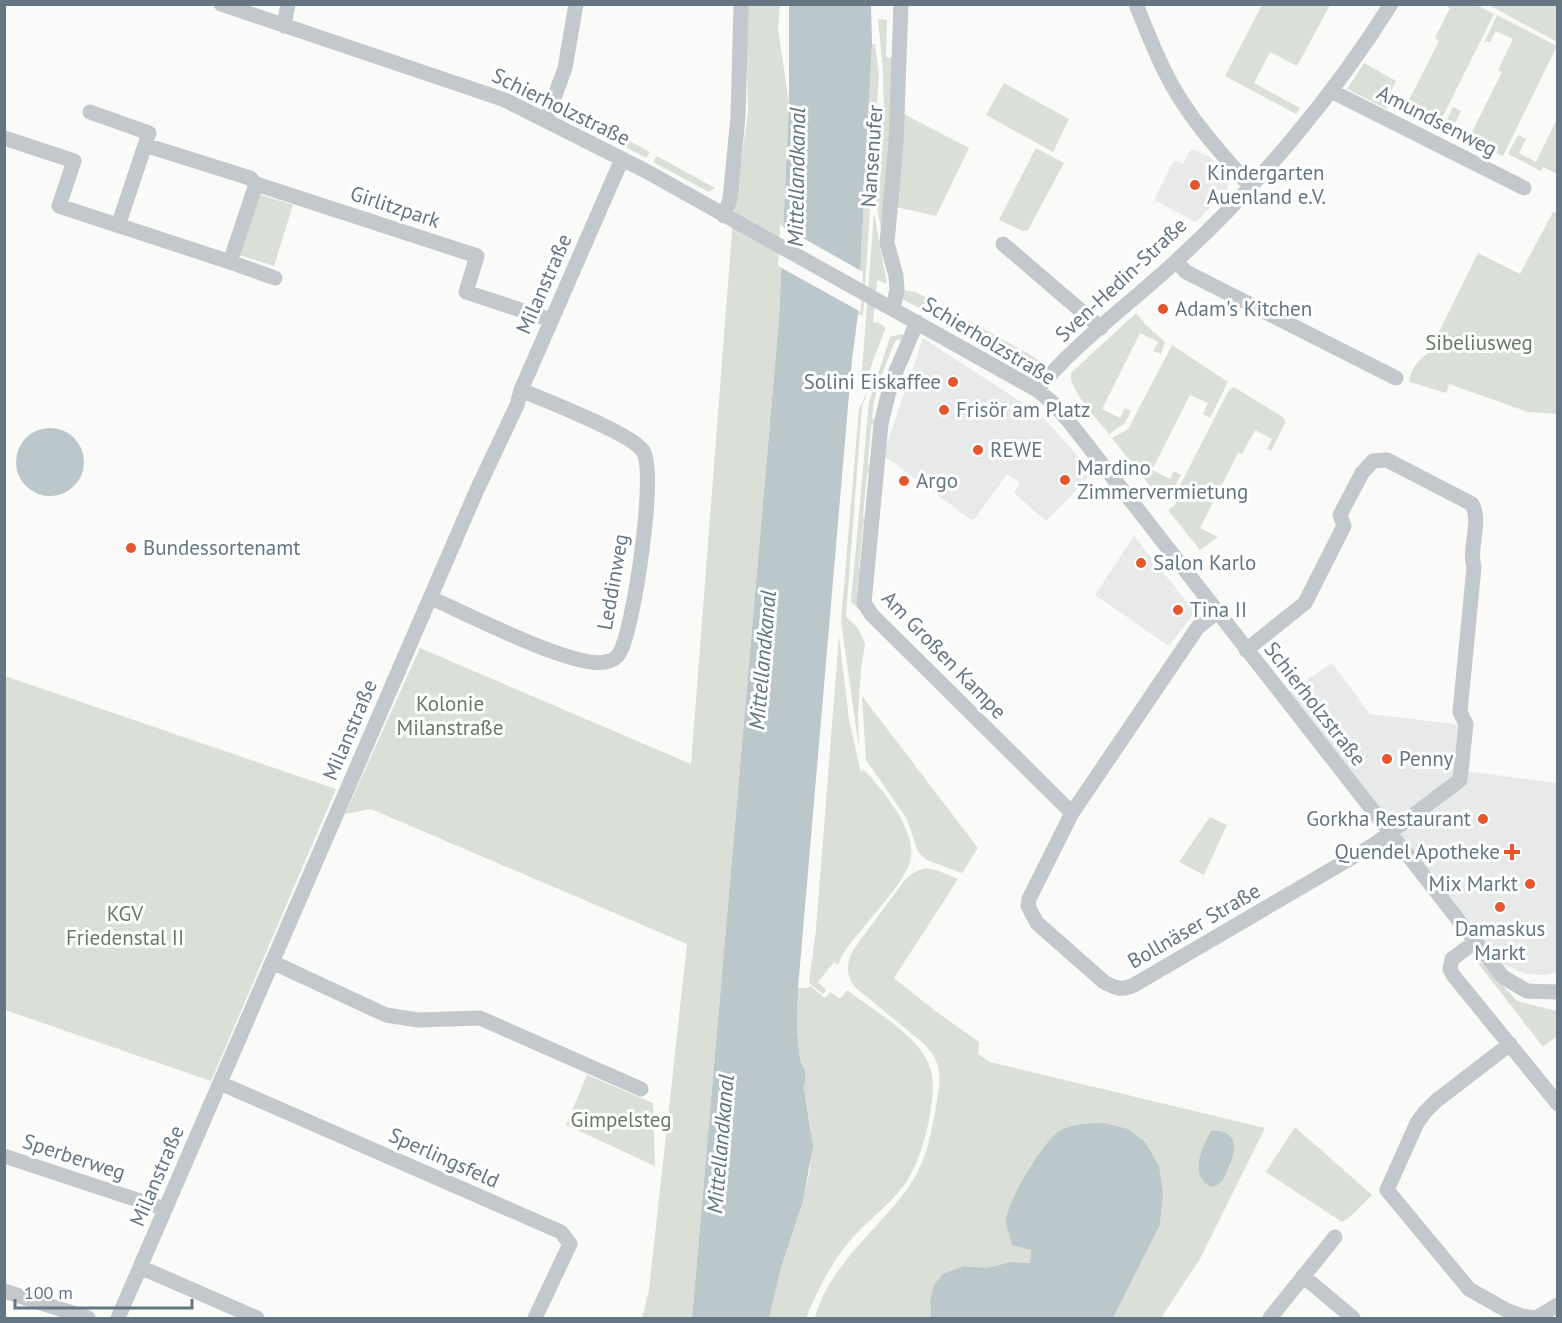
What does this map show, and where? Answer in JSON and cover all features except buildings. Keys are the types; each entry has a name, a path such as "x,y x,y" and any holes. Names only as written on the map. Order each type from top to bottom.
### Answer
{"street":[{"name":"Schierholzstraße","path":"221,4 481,91 546,120 622,159 1037,390 1067,419 1503,977 1527,992 1557,992"},
{"path":"284,26 288,4"},
{"path":"546,120 565,68 576,4"},
{"path":"724,216 730,199 738,117 741,4"},
{"name":"Nansenufer","path":"893,309 897,289 896,276 887,243 896,143 901,4"},
{"path":"1136,4 1166,74 1188,111 1250,186"},
{"name":"Sven-Hedin-Straße","path":"1037,390 1056,369 1176,261 1250,186 1331,91 1391,4"},
{"name":"Amundsenweg","path":"1331,91 1524,188"},
{"path":"90,112 149,133 118,226"},
{"path":"4,138 74,161 59,206 275,278"},
{"path":"145,145 250,178 256,184 230,262"},
{"name":"Milanstraße","path":"118,1318 476,492 517,405 521,390 622,159"},
{"name":"Girlitzpark","path":"256,184 477,256 465,292 551,320"},
{"path":"1003,244 1101,328"},
{"path":"1176,261 1186,272 1396,378"},
{"name":"Am Großen Kampe","path":"917,322 891,383 881,424 864,603 872,615 1072,813"},
{"name":"Leddinweg","path":"431,598 553,652 586,661 605,663 613,660 620,652 631,617 641,560 648,469 644,452 628,437 521,390"},
{"path":"1246,650 1305,603 1344,526 1341,512 1362,473 1373,461 1387,460 1472,504 1476,516 1471,557 1474,567 1461,712 1466,724 1460,780 1390,834"},
{"name":"Bollnäser Straße","path":"1217,612 1198,627 1072,813 1029,899 1028,906 1037,922 1104,982 1115,988 1126,989 1390,834"},
{"path":"1475,942 1452,958 1450,969 1453,975 1557,1104"},
{"path":"272,963 386,1014 418,1020 480,1018 641,1089"},
{"path":"1510,1044 1425,1112 1387,1190 1469,1289 1506,1310 1522,1316 1536,1318 1557,1305"},
{"name":"Sperlingsfeld","path":"220,1083 561,1232 570,1244 535,1318"},
{"name":"Sperberweg","path":"4,1156 165,1209"},
{"path":"1270,1318 1335,1237"},
{"path":"140,1267 257,1318"},
{"path":"1303,1276 1353,1318"},
{"path":"4,1291 88,1318"}],"shaded area":[{"name":"Kindergarten Auenland e.V.","path":"1191,149 1210,157 1224,173 1228,183 1227,190 1196,222 1154,200 1174,160 1183,164"},
{"path":"923,338 1041,415 1093,473 1046,521 1014,493 1020,483 1007,474 973,521 883,455"},
{"path":"1134,536 1195,612 1169,646 1095,595"},
{"path":"1332,663 1370,714 1462,725 1457,770 1557,783 1557,972 1546,975 1525,974 1503,964 1288,693"}],"green space":[{"name":"Kolonie Milanstraße","path":"745,5 780,5 778,29 789,103 779,319 692,1318 642,1318 649,1290 687,944 371,809 345,814 420,648 691,764 733,219 748,112"},
{"path":"1262,5 1330,5 1297,66 1270,52 1254,83 1300,108 1296,114 1225,76"},
{"path":"1444,5 1477,5 1494,14 1439,124 1392,100 1387,109 1347,89 1364,63 1396,81 1390,93 1408,102 1439,41 1435,38 1450,8"},
{"path":"1489,5 1557,5 1557,42"},
{"path":"1497,15 1557,46 1503,156 1443,127 1453,107 1461,111 1454,125 1471,134 1502,72 1498,70 1513,39 1496,31 1490,42 1484,43"},
{"path":"878,19 887,20 886,57 895,58 883,237 876,203 884,112"},
{"path":"872,44 875,44 879,74 863,316 858,314"},
{"path":"1004,83 1069,119 1053,152 986,115"},
{"path":"558,103 650,152 646,158 556,110"},
{"path":"902,113 969,148 936,216 896,207"},
{"path":"1557,119 1557,174 1543,167 1541,171 1508,154 1518,135 1526,139 1519,153 1536,162"},
{"path":"1036,148 1064,163 1028,230 1023,231 999,220"},
{"path":"657,156 715,188 709,192 653,162"},
{"path":"258,194 293,205 274,266 239,255"},
{"name":"Sibeliusweg","path":"1553,212 1558,214 1557,414 1528,412 1449,384 1446,393 1410,382 1412,371 1429,352 1478,253 1520,274"},
{"path":"874,213 887,284 877,280 873,322 884,326 885,329 863,388 861,383"},
{"path":"902,290 916,292 1027,353 1038,360 1033,369 902,299"},
{"path":"1136,313 1165,342 1161,354 1153,351 1158,342 1140,333 1102,409 1120,418 1125,408 1131,411 1125,423 1109,434 1079,396 1071,380 1071,373"},
{"path":"904,335 903,339 896,340 893,346 874,401 872,418 875,421 871,426 868,465 870,471 867,474 863,516 866,522 863,525 859,568 862,573 859,576 857,592 860,595 861,609 859,609 851,602 869,402 890,337"},
{"path":"1172,345 1228,382 1210,418 1203,414 1208,403 1190,395 1152,470 1170,479 1174,471 1181,475 1175,486 1158,496 1112,438 1128,429"},
{"path":"870,386 862,406 846,616 859,630 865,644 858,713 859,749 841,621 859,409"},
{"path":"1234,387 1284,418 1285,423 1271,451 1267,449 1272,439 1255,430 1242,454 1238,453 1200,528 1218,537 1200,550 1168,510 1176,504 1170,496 1178,489 1229,390"},
{"path":"839,636 849,720 861,773 863,769 889,799 904,825 911,850 910,862 897,885 851,942 838,965 834,962 818,982 826,990 823,994 809,983 816,929"},
{"name":"KGV Friedenstal II","path":"5,676 336,789 211,1081 5,1010"},
{"path":"862,696 978,848 962,873 927,860 918,852 907,819 866,760"},
{"path":"1210,817 1227,825 1204,875 1179,862"},
{"path":"925,868 958,879 894,978 979,1042 978,1054 990,1062 1265,1128 1200,1259 1161,1318 1113,1318 1160,1225 1163,1194 1031,1250 1030,1263 1011,1262 986,1268 964,1266 934,1285 930,1299 931,1318 815,1318 831,1281 842,1265 896,1204 914,1179 930,1139 940,1080 935,1058 923,1043 856,988 850,979 848,970 853,950 904,881 913,873"},
{"path":"1474,958 1484,965 1517,1001 1557,1011 1557,1036 1543,1047"},
{"path":"810,986 825,998 830,992 840,999 847,990 906,1035 921,1051 929,1066 932,1075 932,1101 922,1147 911,1174 898,1192 841,1252 824,1279 806,1318 769,1318 810,1169 811,1129 804,1089 806,1074 800,1059 797,1030 798,988"},
{"name":"Gimpelsteg","path":"587,1075 653,1103 655,1166 566,1125"},
{"path":"1295,1127 1372,1195 1342,1222 1266,1172"}],"water":[{"name":"Mittellandkanal","path":"789,5 871,5 872,44 858,314 852,360 798,988 797,1030 800,1059 806,1074 804,1089 813,1146 803,1201 781,1268 769,1318 692,1318 779,319 789,103"},
{"path":"43,428 57,428 69,433 79,443 84,462 79,481 69,491 57,496 43,496 31,491 21,481 16,469 16,455 21,443 31,433"},
{"path":"1103,1123 1128,1129 1145,1142 1159,1166 1163,1194 1160,1225 1113,1318 931,1318 930,1300 934,1285 943,1274 964,1266 986,1268 1011,1262 1030,1263 1031,1250 1012,1245 1006,1223 1007,1214 1018,1188 1043,1148 1058,1132 1074,1125"},
{"path":"1211,1131 1219,1131 1230,1136 1234,1152 1224,1178 1219,1184 1211,1187 1200,1176 1199,1162"}],"pier":[{"path":"780,225 863,272 861,312 778,266"}],"place":[{"name":"Kindergarten Auenland e.V.","path":"1195,185"},
{"name":"Adam's Kitchen","path":"1163,309"},
{"name":"Solini Eiskaffee","path":"953,382"},
{"name":"Frisör am Platz","path":"944,410"},
{"name":"REWE","path":"978,450"},
{"name":"Mardino Zimmervermietung","path":"1065,480"},
{"name":"Argo","path":"904,481"},
{"name":"Bundessortenamt","path":"131,548"},
{"name":"Salon Karlo","path":"1141,563"},
{"name":"Tina II","path":"1178,610"},
{"name":"Penny","path":"1387,759"},
{"name":"Gorkha Restaurant","path":"1483,819"},
{"name":"Quendel Apotheke","path":"1512,852"},
{"name":"Mix Markt","path":"1530,884"},
{"name":"Damaskus Markt","path":"1500,907"}]}
